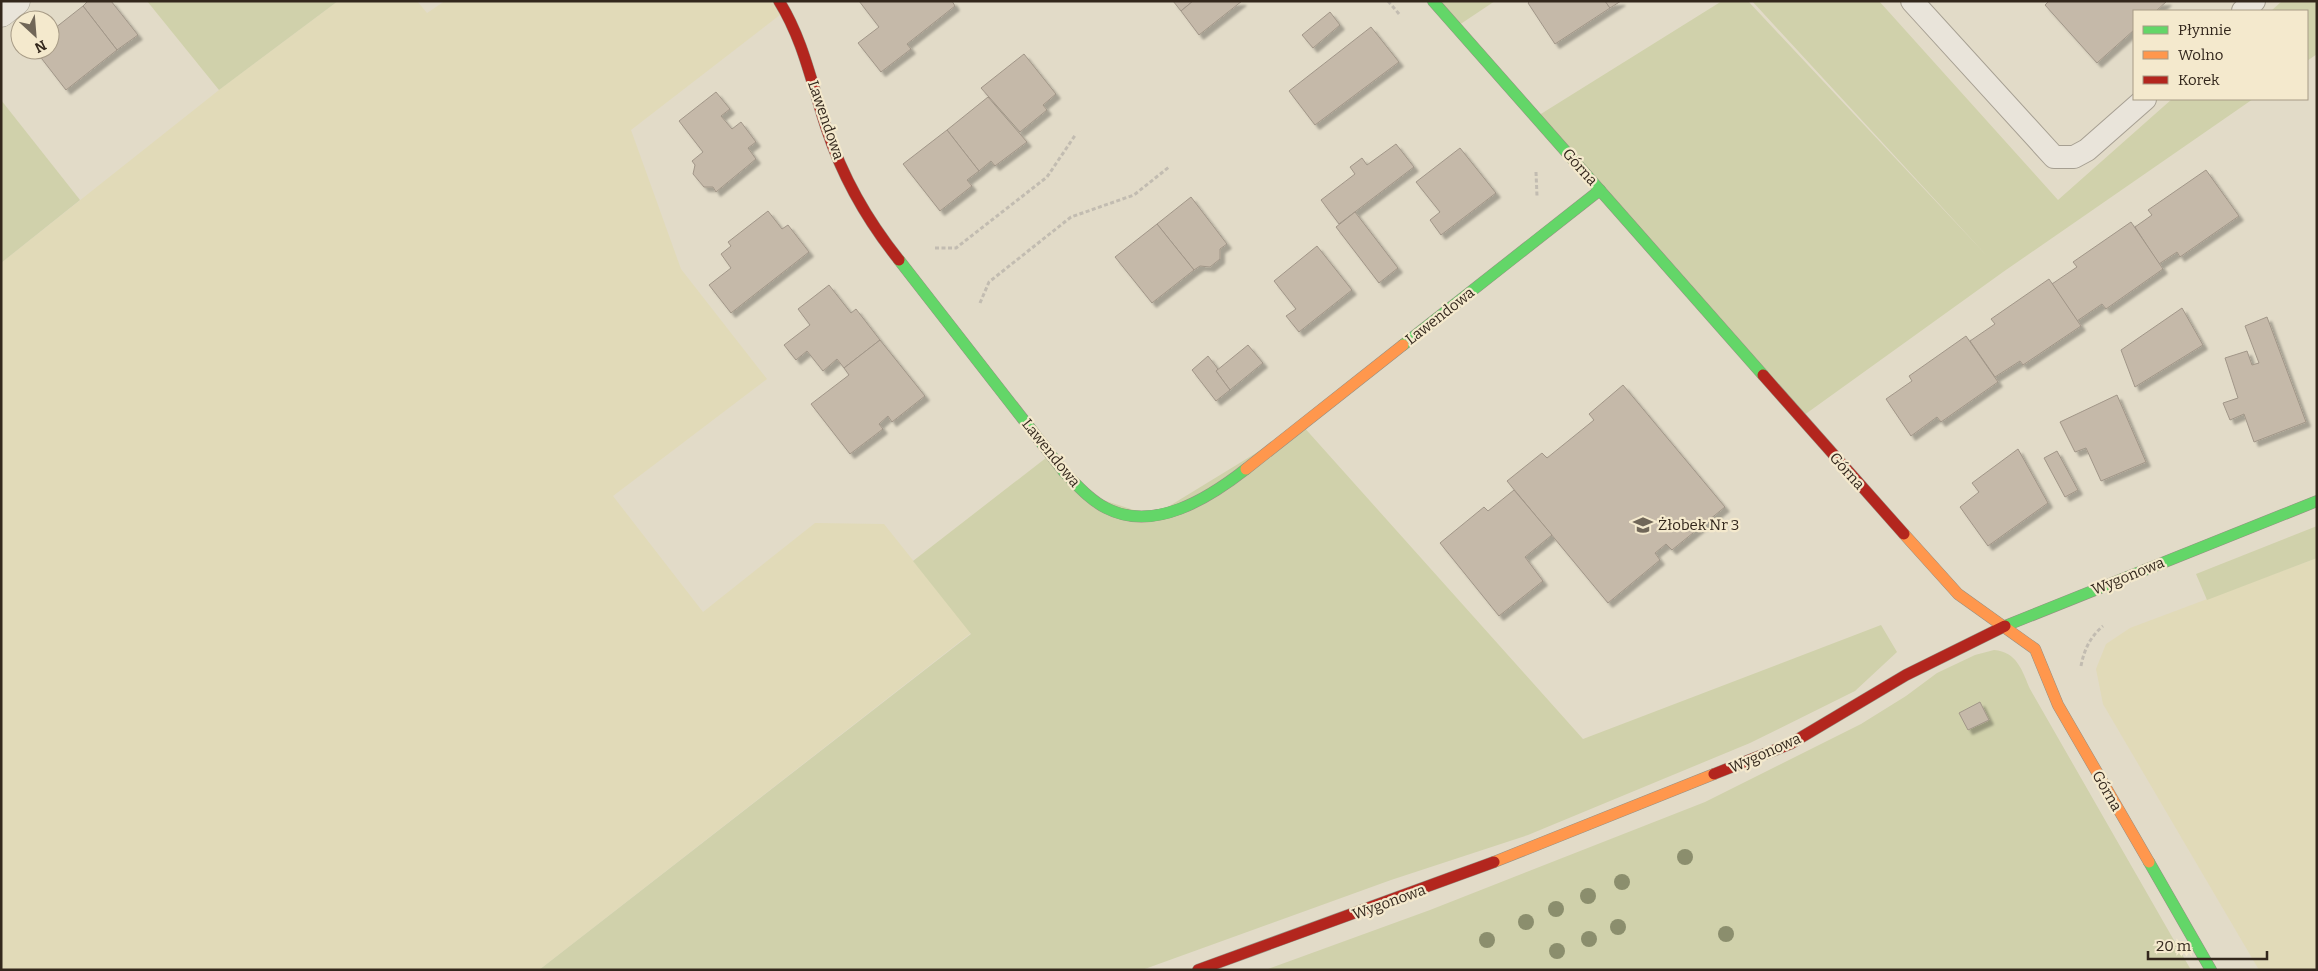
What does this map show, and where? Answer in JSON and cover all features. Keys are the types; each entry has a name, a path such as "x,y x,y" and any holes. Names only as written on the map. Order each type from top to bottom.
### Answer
{"street":[{"path":"1,13 16,1"},
{"name":"Lawendowa","path":"779,1 795,30 823,119 839,162 855,197 876,232 1065,473 1087,495 1107,509 1126,515 1153,516 1186,508 1224,486 1600,190"},
{"name":"Górna","path":"1433,1 1840,463 1958,594 2035,649 2058,705 2210,970"},
{"name":"Wygonowa","path":"1198,970 1459,876 1790,744 1906,675 2005,626 2317,501"}],"lane":[{"path":"1912,1 2054,158 2074,157 2087,150 2144,100"},
{"path":"2244,10 2254,1"}],"path":[{"path":"928,246 941,249 956,248 1047,177 1076,134"},
{"path":"979,310 980,298 989,282 1071,217 1134,195 1169,167"},
{"path":"1535,169 1538,185 1537,197"},
{"path":"2082,674 2081,665 2085,651 2094,633 2106,624"}],"shaded area":[{"path":"338,1 417,1 427,13 445,1 779,1 785,11 631,130 681,269 767,379 613,496 703,612 815,523 884,524 971,633 539,970 1,970 1,263 219,90"},
{"path":"2317,558 2317,970 2259,970 2103,704 2096,669 2106,644 2130,628"}],"green space":[{"path":"147,1 338,1 219,90"},
{"path":"1433,1 1495,1 1456,27"},
{"path":"1722,1 1748,1 1987,256 1752,1 1879,1 2058,200 2171,100 2252,100 2003,272 1800,418 1536,117"},
{"path":"2282,1 2317,1 2317,54 2308,60 2308,10 2272,10"},
{"path":"1,100 80,200 1,263"},
{"path":"1302,425 1583,739 1881,625 1897,652 1855,691 1750,743 1528,835 1391,880 1142,970 539,970 971,634 913,561 1051,454 1087,495 1153,516"},
{"path":"2317,526 2317,558 2207,600 2196,574"},
{"path":"1994,650 2008,654 2018,663 2030,689 2191,970 1265,970 1430,910 1705,802 1861,724 1906,696 1937,673 1975,655"}],"building":[{"path":"88,1 111,1 138,35 117,50 83,6"},
{"path":"859,1 952,1 955,6 907,44 911,49 881,72 858,43 879,27"},
{"path":"1173,1 1193,1 1181,11"},
{"path":"1193,1 1242,1 1199,35 1181,11"},
{"path":"1530,1 1605,1 1610,8 1555,44 1528,3"},
{"path":"1605,1 1621,1 1610,8"},
{"path":"2049,1 2167,1 2157,10 2133,10 2133,31 2097,63 2045,5"},
{"path":"83,6 117,50 66,90 43,60 60,60 60,24"},
{"path":"1330,12 1340,25 1313,48 1302,35"},
{"path":"1371,27 1399,62 1315,125 1289,91"},
{"path":"1024,54 1056,94 1043,105 1047,110 1020,132 981,88"},
{"path":"716,92 730,109 721,116 732,129 741,122 756,142 748,148 756,159 716,192 713,187 704,187 693,174 695,165 692,161 703,152 679,121"},
{"path":"988,97 1027,142 995,166 991,161 979,171 947,130"},
{"path":"947,130 979,171 967,180 972,186 940,211 903,164"},
{"path":"1396,144 1414,167 1339,224 1321,200 1355,174 1350,167 1362,158 1367,165"},
{"path":"1460,148 1496,193 1441,235 1430,220 1440,212 1416,182"},
{"path":"2206,170 2239,216 2180,257 2177,252 2159,264 2135,227 2152,215 2148,210"},
{"path":"1191,197 1227,244 1220,249 1220,259 1210,267 1200,266 1194,270 1157,224"},
{"path":"768,211 782,229 788,225 809,252 731,313 709,285 731,268 721,254 731,246 728,242"},
{"path":"1355,212 1398,268 1379,283 1336,227"},
{"path":"2131,222 2163,269 2106,309 2102,304 2077,321 2052,284 2077,267 2073,262"},
{"path":"1157,224 1194,270 1152,303 1115,257"},
{"path":"1317,246 1352,290 1299,332 1286,316 1296,309 1274,281"},
{"path":"2049,279 2081,326 2023,365 2020,361 1995,377 1970,341 1995,324 1991,319"},
{"path":"829,285 851,313 856,309 880,340 844,368 837,359 823,371 807,351 796,360 784,345 810,325 798,309"},
{"path":"2182,308 2203,345 2135,387 2121,350"},
{"path":"2267,317 2306,422 2254,442 2244,414 2230,420 2223,403 2238,398 2225,358 2247,351 2252,365 2259,363 2245,326"},
{"path":"1966,336 1998,382 1941,422 1937,417 1911,436 1886,399 1912,381 1909,376"},
{"path":"880,340 925,396 892,422 888,416 879,424 883,429 850,454 811,404 849,375 844,368"},
{"path":"1248,345 1263,363 1230,390 1216,371"},
{"path":"1208,356 1230,390 1216,401 1192,370"},
{"path":"1623,385 1725,507 1672,550 1666,544 1655,553 1660,560 1608,603 1507,481 1542,453 1547,458 1594,420 1589,414"},
{"path":"2117,395 2146,462 2101,481 2086,448 2075,452 2060,422"},
{"path":"2018,449 2048,503 1988,546 1960,507 1979,492 1972,483"},
{"path":"2057,451 2078,490 2065,497 2044,458"},
{"path":"1514,490 1552,535 1525,557 1543,581 1499,616 1440,543 1484,507 1488,511"},
{"path":"1980,702 1989,720 1968,730 1959,713"}],"traffic: fast":[{"path":"1433,1 1763,375"},
{"path":"1403,345 1600,190"},
{"path":"899,260 1065,473 1100,505 1124,515 1143,517 1162,514 1198,501 1246,469"},
{"path":"2005,626 2317,501"},
{"path":"2149,862 2211,970"}],"traffic: slow":[{"path":"1246,469 1403,345"},
{"path":"1904,534 1958,594 2035,649 2058,705 2149,862"},
{"path":"1494,862 1714,774"}],"traffic: jam":[{"path":"779,1 788,16 807,64 840,165 866,214 899,260"},
{"path":"1763,375 1904,534"},
{"path":"1714,774 1790,744 1906,675 2005,626"},
{"path":"1198,970 1494,862"}],"place":[{"name":"Żłobek Nr 3","path":"1643,525"}]}
